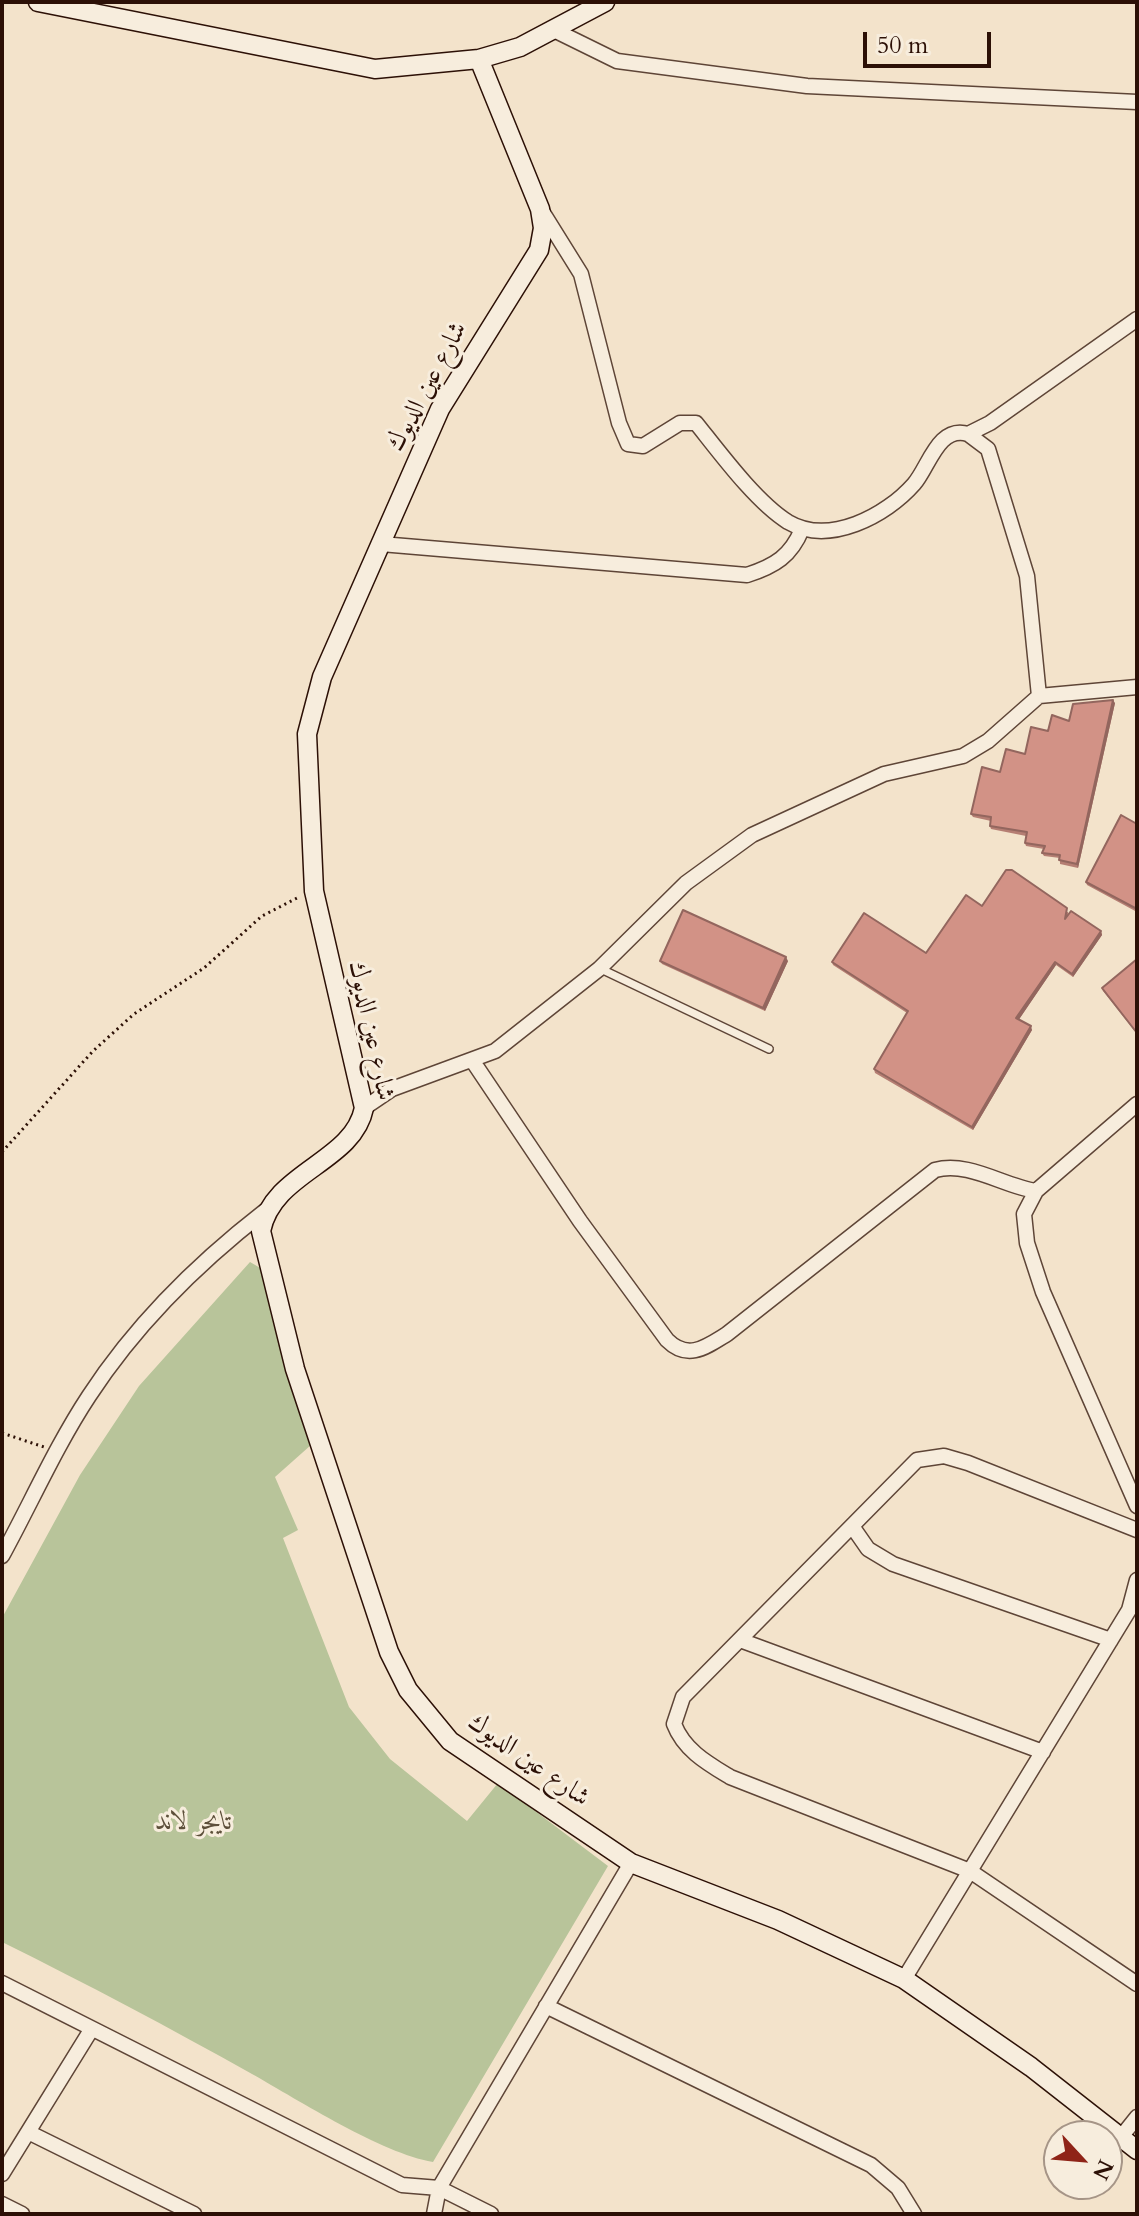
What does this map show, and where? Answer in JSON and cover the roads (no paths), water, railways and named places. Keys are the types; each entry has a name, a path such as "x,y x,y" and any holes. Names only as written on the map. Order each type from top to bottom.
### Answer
{"street":[{"path":"38,2 375,69 479,59 556,31 605,2"},
{"path":"556,31 582,47 617,61 807,86 1137,102"},
{"name":"شارع عين الديوك","path":"479,59 540,209 543,228 533,265 472,353 440,409 322,677 307,734 314,891 364,1108 355,1130 280,1193 265,1211 261,1231 264,1249 299,1383 389,1652 408,1690 450,1741 631,1863 778,1920 904,1979 1031,2067 1099,2120"},
{"path":"540,209 581,274 619,423 628,444 643,446 680,423 696,423 777,514 802,529 832,530 875,514 917,482 940,443 959,431 988,449 1027,576 1039,696"},
{"path":"968,434 990,423 1137,319"},
{"path":"381,544 747,575 770,568 785,557 795,546 802,529"},
{"path":"364,1108 392,1089 495,1051 521,1033 599,969 686,883 752,835 884,774 963,756 1039,696 1137,687"},
{"path":"472,1060 632,1293 667,1340 686,1352 696,1352 727,1334 935,1170 961,1167 1015,1188 1036,1191"},
{"path":"1137,1104 1036,1191 1024,1214 1027,1243 1043,1292 1137,1506"},
{"path":"2,1556 88,1397 132,1336 223,1244 265,1211"},
{"path":"1137,1530 944,1456 917,1460 683,1697 676,1710 674,1724 679,1737 692,1751 730,1777 970,1871 1137,1984"},
{"path":"852,1526 868,1549 893,1564 1111,1640"},
{"path":"904,1979 1129,1610 1137,1580"},
{"path":"740,1640 1043,1752"},
{"path":"434,2214 439,2188 631,1863"},
{"path":"2,1983 402,2185 439,2188 491,2214"},
{"path":"546,2006 871,2165 898,2188 914,2214"},
{"path":"2,2174 91,2030"},
{"path":"1123,2134 1137,2117"},
{"path":"28,2132 194,2214"},
{"path":"2,2204 22,2214"}],"lane":[{"path":"599,969 769,1049"}],"park label":[{"name":"تايجر لاند","path":"194,1823"}]}
